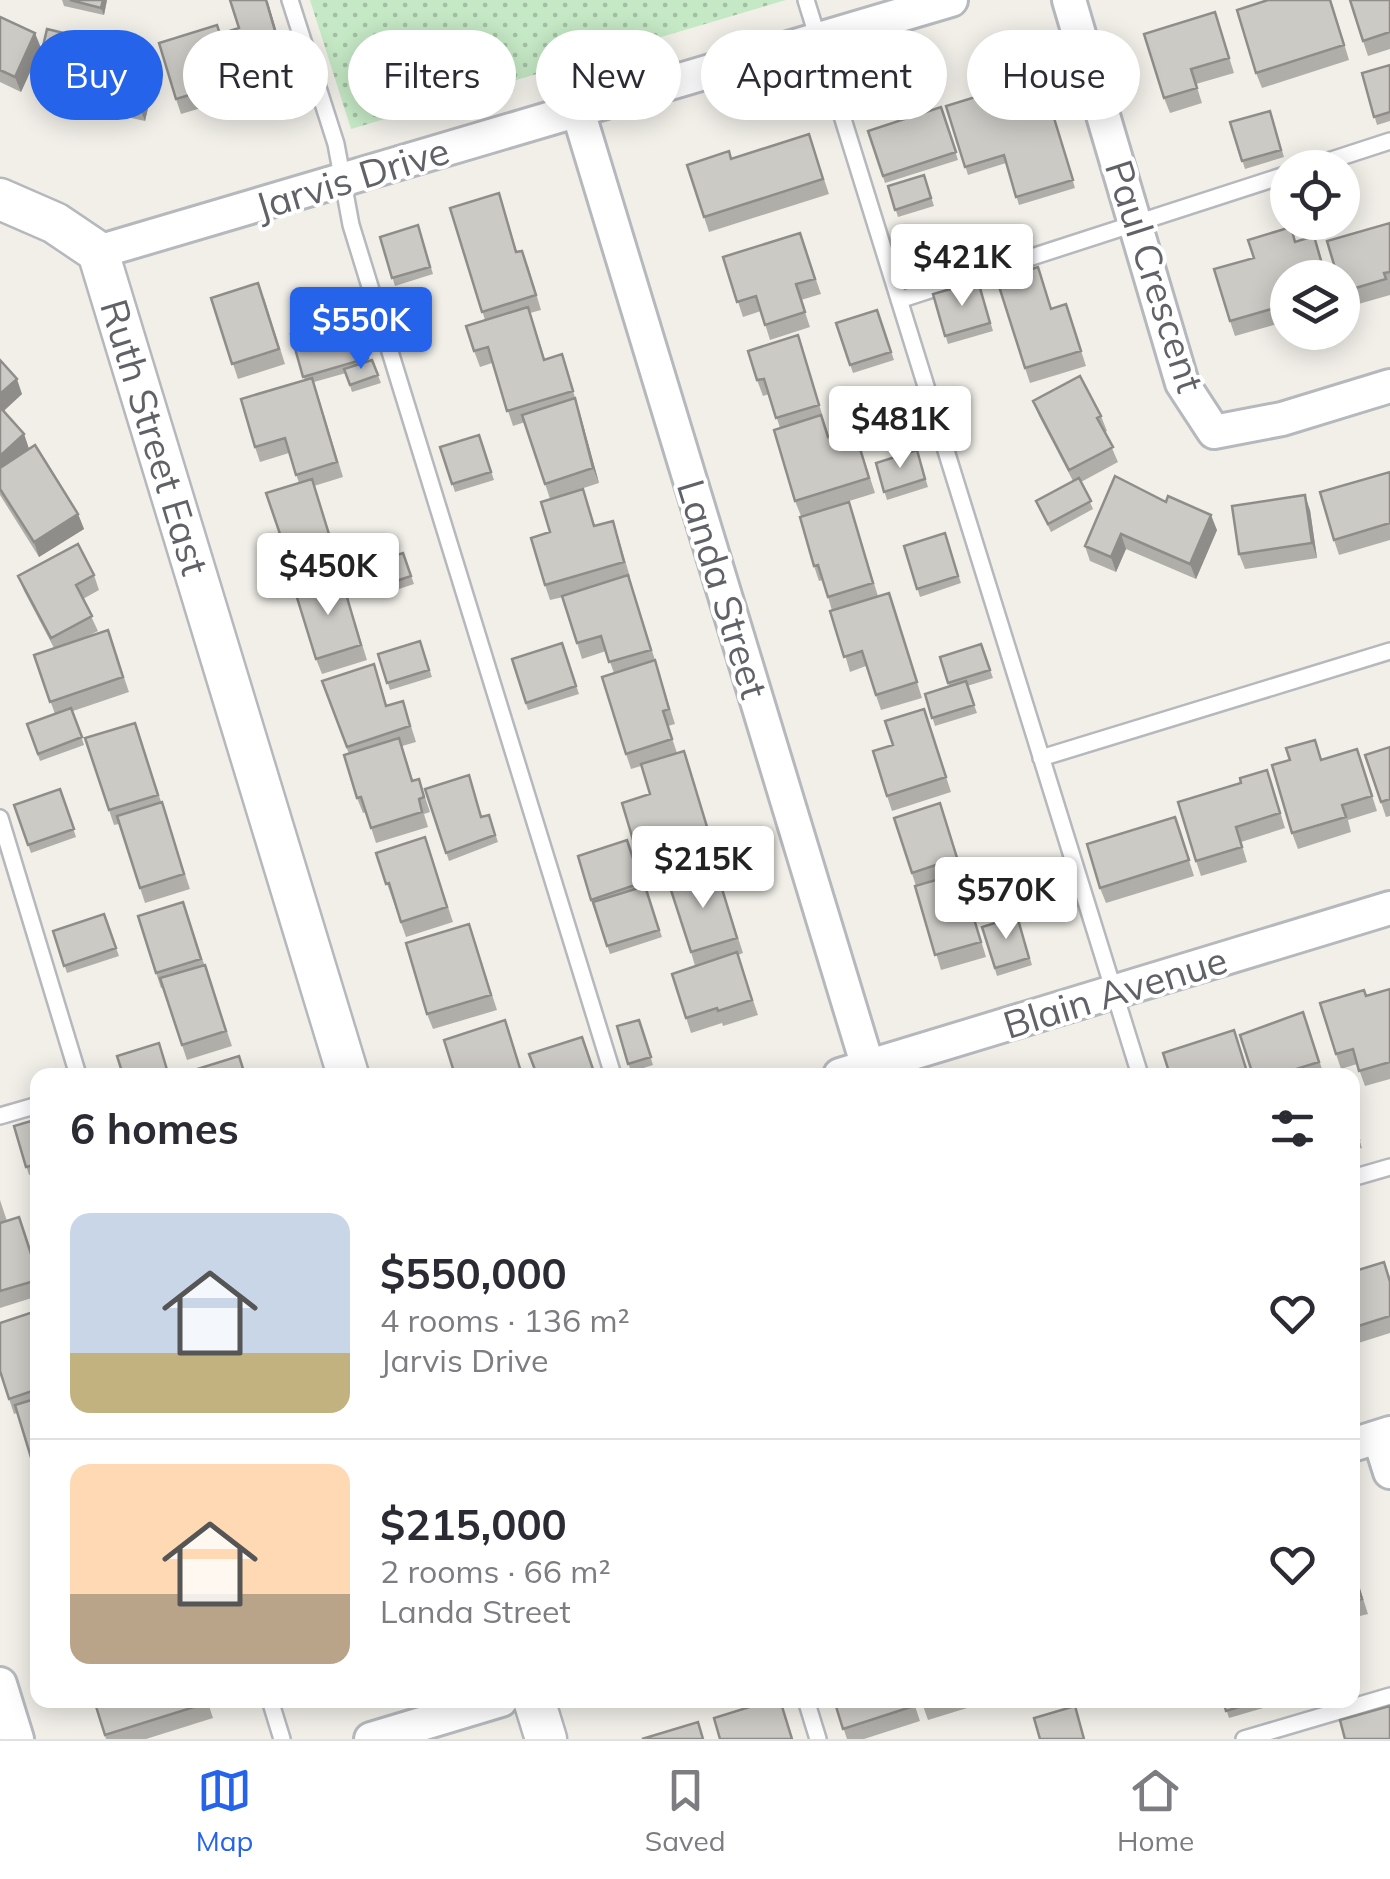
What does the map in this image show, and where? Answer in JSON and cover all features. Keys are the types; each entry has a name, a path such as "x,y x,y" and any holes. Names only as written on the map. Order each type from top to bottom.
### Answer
{"street":[{"name":"Jarvis Drive","path":"847,30 951,0"},
{"name":"Paul Crescent","path":"1069,0 1182,383 1214,432 1282,419 1390,386"},
{"name":"Jarvis Drive","path":"98,252 548,120"},
{"name":"Landa Street","path":"581,120 853,1068"},
{"name":"Ruth Street East","path":"0,198 55,224 98,252 346,1068"},
{"name":"Blain Avenue","path":"864,1068 1390,908"},
{"path":"1374,1438 1390,1472"},
{"path":"0,1684 17,1739"},
{"path":"371,1739 474,1708"},
{"path":"536,1708 546,1739"}],"lane":[{"path":"290,0 336,144 352,225 611,1068"},
{"path":"806,0 814,30"},
{"path":"842,120 1138,1068"},
{"path":"1360,151 1390,141"},
{"path":"899,300 1270,180"},
{"path":"1041,758 1390,651"},
{"path":"0,818 76,1068"},
{"path":"0,1116 30,1107"},
{"path":"1360,1176 1390,1167"},
{"path":"1360,1705 1390,1696"},
{"path":"272,1708 282,1739"},
{"path":"808,1708 818,1739"},
{"path":"1244,1739 1349,1708"}],"green space":[{"path":"310,0 786,0 681,31 536,30 536,74 516,80 516,30 348,30 348,120 328,57 328,30 320,30"},
{"path":"348,120 381,120 351,129"}],"building":[{"path":"70,0 103,0 101,8"},
{"path":"230,0 266,0 275,30 233,30 239,28"},
{"path":"1268,0 1330,0 1344,45 1256,73 1237,10"},
{"path":"1350,0 1390,0 1390,32 1363,41"},
{"path":"1215,12 1229,58 1191,69 1197,88 1164,98 1144,34"},
{"path":"0,17 30,31 30,44 15,77 0,70"},
{"path":"183,36 183,97 176,99 163,56 163,42"},
{"path":"1390,65 1390,112 1374,117 1362,73"},
{"path":"967,100 967,120 1055,120 1073,180 1016,197 1004,155 965,167 947,106"},
{"path":"1270,111 1281,150 1242,161 1230,122"},
{"path":"901,120 945,120 956,152 883,176 868,131"},
{"path":"809,134 823,179 704,217 687,165 729,151 731,159"},
{"path":"924,175 931,198 895,210 888,186"},
{"path":"499,193 516,252 522,251 536,295 482,312 450,208"},
{"path":"1390,223 1390,272 1384,273 1386,279 1360,287 1360,260 1333,260 1327,241 1360,240 1360,232"},
{"path":"418,225 430,267 392,278 380,237"},
{"path":"800,233 815,279 796,284 805,312 765,325 756,296 737,302 723,257"},
{"path":"1270,233 1270,240 1315,240 1321,260 1270,260 1270,309 1230,321 1214,269 1254,258 1248,240"},
{"path":"1038,267 1051,309 1066,304 1081,351 1025,368 997,280"},
{"path":"978,281 990,323 945,336 933,294"},
{"path":"258,283 279,349 232,364 211,298"},
{"path":"528,307 544,360 562,354 573,391 507,411 488,347 474,351 466,326"},
{"path":"877,310 891,352 850,365 836,323"},
{"path":"355,314 368,358 303,377 291,334"},
{"path":"798,335 819,405 776,418 764,379 757,380 748,351"},
{"path":"0,360 17,379 0,394"},
{"path":"372,360 378,375 350,385 344,369"},
{"path":"1080,376 1113,447 1069,470 1033,401"},
{"path":"312,378 337,462 296,475 285,438 255,447 241,399"},
{"path":"575,398 593,468 545,484 522,415"},
{"path":"0,407 24,434 0,456"},
{"path":"821,415 828,437 854,429 869,478 795,501 774,430"},
{"path":"479,435 491,472 452,484 440,447"},
{"path":"35,445 78,514 34,542 0,489 0,468"},
{"path":"917,450 925,479 884,492 876,463"},
{"path":"1390,472 1390,523 1334,540 1320,492"},
{"path":"1115,476 1166,502 1168,496 1211,515 1190,564 1121,534 1111,557 1085,546"},
{"path":"1079,478 1091,501 1048,524 1036,501"},
{"path":"312,479 332,544 338,542 344,560 294,575 266,493"},
{"path":"583,489 594,526 613,521 624,562 545,585 531,538 550,532 541,502"},
{"path":"1305,495 1312,543 1239,554 1232,506"},
{"path":"849,502 873,583 828,597 800,517"},
{"path":"945,533 958,576 917,589 904,546"},
{"path":"78,544 94,575 76,585 92,616 51,638 18,576"},
{"path":"403,553 411,576 373,589 365,565"},
{"path":"628,575 651,650 609,662 601,636 577,643 562,596"},
{"path":"341,577 361,645 316,659 295,591"},
{"path":"889,593 917,682 876,695 862,651 844,657 830,611"},
{"path":"108,630 123,677 50,702 34,655"},
{"path":"420,641 429,670 387,683 378,654"},
{"path":"562,643 576,686 526,703 512,659"},
{"path":"981,644 990,670 948,683 940,657"},
{"path":"655,660 669,709 663,711 672,739 626,754 602,677"},
{"path":"374,664 386,706 403,701 410,726 347,747 322,681"},
{"path":"966,681 974,705 932,718 925,694"},
{"path":"71,708 82,737 38,754 27,724"},
{"path":"924,709 946,777 887,796 873,751 893,745 885,721"},
{"path":"135,723 158,795 109,810 85,738"},
{"path":"399,738 412,781 419,779 424,797 419,799 422,812 371,828 344,755"},
{"path":"1315,740 1321,760 1357,749 1372,796 1342,805 1346,817 1292,833 1272,765 1290,760 1286,748"},
{"path":"1390,747 1390,799 1381,802 1365,755"},
{"path":"684,751 714,850 683,859 677,841 637,853 622,803 650,794 641,764"},
{"path":"1267,770 1280,813 1236,827 1242,847 1196,861 1178,802 1241,783 1240,778"},
{"path":"469,775 481,817 489,815 495,835 446,853 425,789"},
{"path":"60,789 74,829 28,845 14,805"},
{"path":"162,802 184,874 140,888 117,816"},
{"path":"940,803 957,858 912,873 894,818"},
{"path":"1175,817 1189,860 1100,888 1087,844"},
{"path":"425,837 447,907 401,922 376,853"},
{"path":"627,840 641,883 591,900 578,856"},
{"path":"716,869 737,938 691,952 669,884"},
{"path":"960,873 981,942 935,955 915,886"},
{"path":"645,886 659,930 607,946 593,902"},
{"path":"183,902 201,959 156,973 138,916"},
{"path":"104,914 116,948 64,966 53,931"},
{"path":"1017,916 1029,958 995,968 982,927"},
{"path":"469,924 491,995 427,1014 406,943"},
{"path":"737,952 752,1000 686,1018 672,974"},
{"path":"205,965 226,1031 182,1045 160,978"},
{"path":"1390,989 1390,1062 1360,1071 1353,1049 1336,1054 1320,1003 1364,990 1366,996"},
{"path":"1303,1012 1319,1062 1300,1068 1251,1068 1240,1035"},
{"path":"505,1020 520,1068 453,1068 444,1040"},
{"path":"639,1020 651,1057 628,1064 617,1026"},
{"path":"1234,1030 1246,1068 1168,1068 1163,1053"},
{"path":"582,1037 593,1068 534,1068 529,1054"},
{"path":"159,1043 166,1068 121,1068 117,1056"},
{"path":"239,1056 243,1068 200,1068"},
{"path":"30,1121 30,1166 26,1167 14,1126"},
{"path":"19,1217 30,1251 30,1282 0,1291 0,1223"},
{"path":"1384,1262 1390,1282 1390,1316 1360,1325 1360,1270"},
{"path":"30,1313 30,1392 9,1399 0,1371 0,1323"},
{"path":"30,1400 30,1454 15,1405"},
{"path":"1390,1706 1390,1739 1345,1739 1340,1720"},
{"path":"97,1708 191,1708 105,1735"},
{"path":"746,1708 782,1708 792,1739 720,1739 714,1718"},
{"path":"836,1708 908,1708 843,1729"},
{"path":"1076,1708 1084,1739 1040,1739 1034,1718"},
{"path":"698,1722 703,1739 642,1739"}]}
